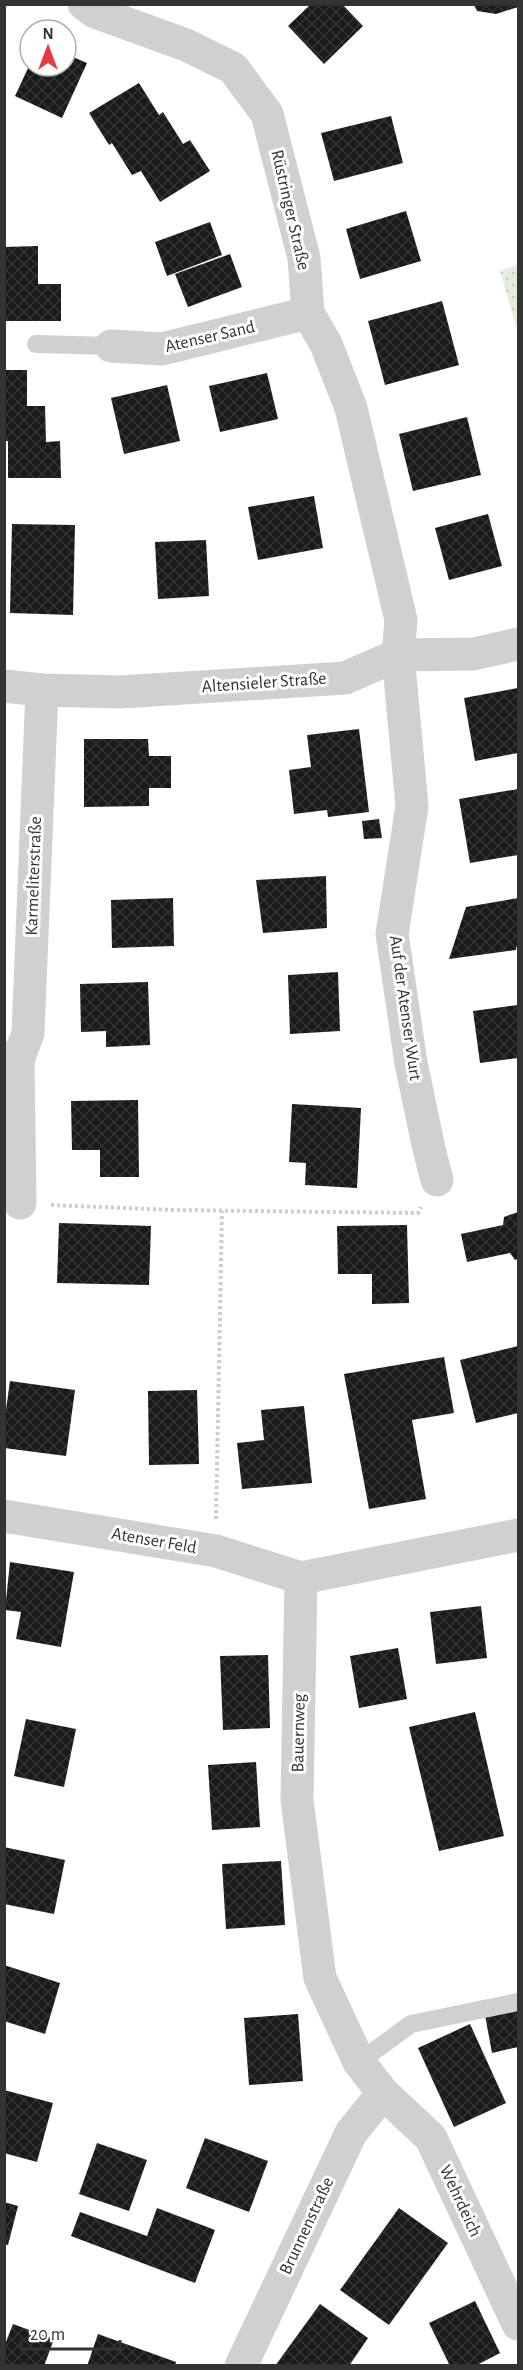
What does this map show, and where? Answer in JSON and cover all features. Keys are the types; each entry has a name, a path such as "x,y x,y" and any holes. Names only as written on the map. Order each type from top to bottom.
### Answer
{"street":[{"name":"Rüstringer Straße","path":"84,4 95,12 186,45 233,68 267,114 304,258 308,313 326,344 351,408 401,620 398,655"},
{"name":"Atenser Sand","path":"111,346 162,350 308,313"},
{"name":"Altensieler Straße","path":"4,686 42,690 120,692 345,678 398,655 473,654 519,644"},
{"name":"Auf der Atenser Wurt","path":"398,655 412,806 392,934 411,1063 437,1180"},
{"name":"Karmeliterstraße","path":"20,1203 11,1059 27,1033 42,690"},
{"name":"Atenser Feld","path":"4,1516 216,1551 301,1578"},
{"path":"301,1578 519,1535"},
{"name":"Bauernweg","path":"301,1578 297,1800 320,1978 358,2062 382,2092"},
{"name":"Wehrdeich","path":"382,2092 431,2138 511,2313 519,2324"},
{"name":"Brunnenstraße","path":"241,2366 351,2133 382,2092"}],"lane":[{"path":"36,344 111,346"},
{"path":"358,2062 411,2024 519,2002"}],"path":[{"path":"20,1203 222,1211 418,1213 437,1180"},
{"path":"216,1551 222,1211"}],"shaded area":[{"path":"518,265 518,333 500,271"}],"building":[{"path":"311,4 342,4 363,26 324,64 288,26"},
{"path":"474,5 518,5 518,7 496,14 477,11"},
{"path":"78,59 87,63 62,118 15,96 23,78 78,78"},
{"path":"139,83 159,115 163,112 183,144 190,140 210,171 160,202 141,171 132,175 112,143 109,145 89,113"},
{"path":"391,116 403,163 334,181 321,133"},
{"path":"406,211 421,261 360,279 346,229"},
{"path":"210,222 222,255 167,276 155,242"},
{"path":"38,246 38,284 61,284 61,321 6,321 4,247"},
{"path":"230,254 242,287 188,307 175,274"},
{"path":"442,301 459,365 385,385 368,321"},
{"path":"4,370 27,370 27,406 45,406 46,442 60,441 61,478 8,478 8,441 4,441"},
{"path":"267,373 278,419 220,432 209,386"},
{"path":"167,385 180,441 124,454 111,398"},
{"path":"467,417 481,475 413,491 399,434"},
{"path":"314,496 323,548 258,560 248,507"},
{"path":"488,514 502,566 449,580 435,528"},
{"path":"12,524 75,525 73,615 10,613"},
{"path":"206,540 209,596 158,599 155,542"},
{"path":"518,688 518,753 475,761 464,698"},
{"path":"359,729 369,812 328,817 327,810 294,814 289,770 311,767 307,735"},
{"path":"84,739 148,739 149,756 171,756 171,788 149,788 149,806 84,807"},
{"path":"518,789 518,855 470,863 459,799"},
{"path":"379,819 382,838 364,839 362,821"},
{"path":"326,876 327,928 263,933 256,880"},
{"path":"173,898 174,946 112,948 111,900"},
{"path":"518,898 516,950 449,959 466,907"},
{"path":"338,972 340,1031 290,1034 288,975"},
{"path":"148,982 150,1045 106,1047 106,1031 81,1032 80,984"},
{"path":"518,1005 518,1058 480,1063 473,1011"},
{"path":"138,1100 139,1177 100,1177 100,1150 72,1150 71,1101"},
{"path":"292,1104 361,1108 357,1188 305,1185 306,1163 289,1162"},
{"path":"518,1212 518,1259 515,1260 510,1253 467,1262 461,1234 503,1225 504,1217"},
{"path":"59,1223 151,1226 149,1285 57,1283"},
{"path":"407,1225 409,1303 372,1304 372,1274 338,1274 337,1226"},
{"path":"518,1346 518,1413 476,1423 460,1360"},
{"path":"444,1357 454,1413 412,1420 426,1499 369,1509 344,1374"},
{"path":"10,1381 75,1390 66,1456 4,1448 4,1424"},
{"path":"197,1390 199,1464 149,1465 148,1391"},
{"path":"304,1406 312,1483 242,1489 237,1443 264,1440 261,1410"},
{"path":"10,1562 74,1572 61,1647 16,1639 21,1612 5,1610"},
{"path":"481,1606 487,1658 436,1664 430,1612"},
{"path":"398,1648 407,1699 359,1708 350,1656"},
{"path":"268,1655 270,1728 223,1730 220,1656"},
{"path":"475,1712 504,1836 439,1851 409,1727"},
{"path":"26,1719 76,1729 64,1787 14,1776"},
{"path":"256,1762 260,1827 212,1830 208,1765"},
{"path":"4,1847 65,1860 54,1914 4,1904"},
{"path":"281,1861 285,1925 226,1929 222,1864"},
{"path":"4,1965 60,1983 45,2034 4,2021"},
{"path":"518,2008 518,2047 492,2053 485,2015"},
{"path":"298,2014 303,2081 249,2085 244,2018"},
{"path":"470,2024 506,2103 454,2127 418,2048"},
{"path":"4,2090 53,2103 37,2162 4,2153"},
{"path":"205,2138 268,2161 249,2212 186,2188"},
{"path":"97,2143 147,2160 129,2211 79,2194"},
{"path":"4,2202 18,2206 8,2245 4,2244"},
{"path":"157,2208 215,2230 195,2283 71,2236 80,2212 147,2236"},
{"path":"399,2208 448,2243 389,2325 340,2290"},
{"path":"475,2301 500,2353 475,2366 450,2366 429,2323"},
{"path":"320,2304 368,2338 349,2366 275,2366"},
{"path":"13,2324 54,2339 44,2366 4,2366 4,2347"},
{"path":"98,2334 176,2362 175,2366 87,2366"}]}
